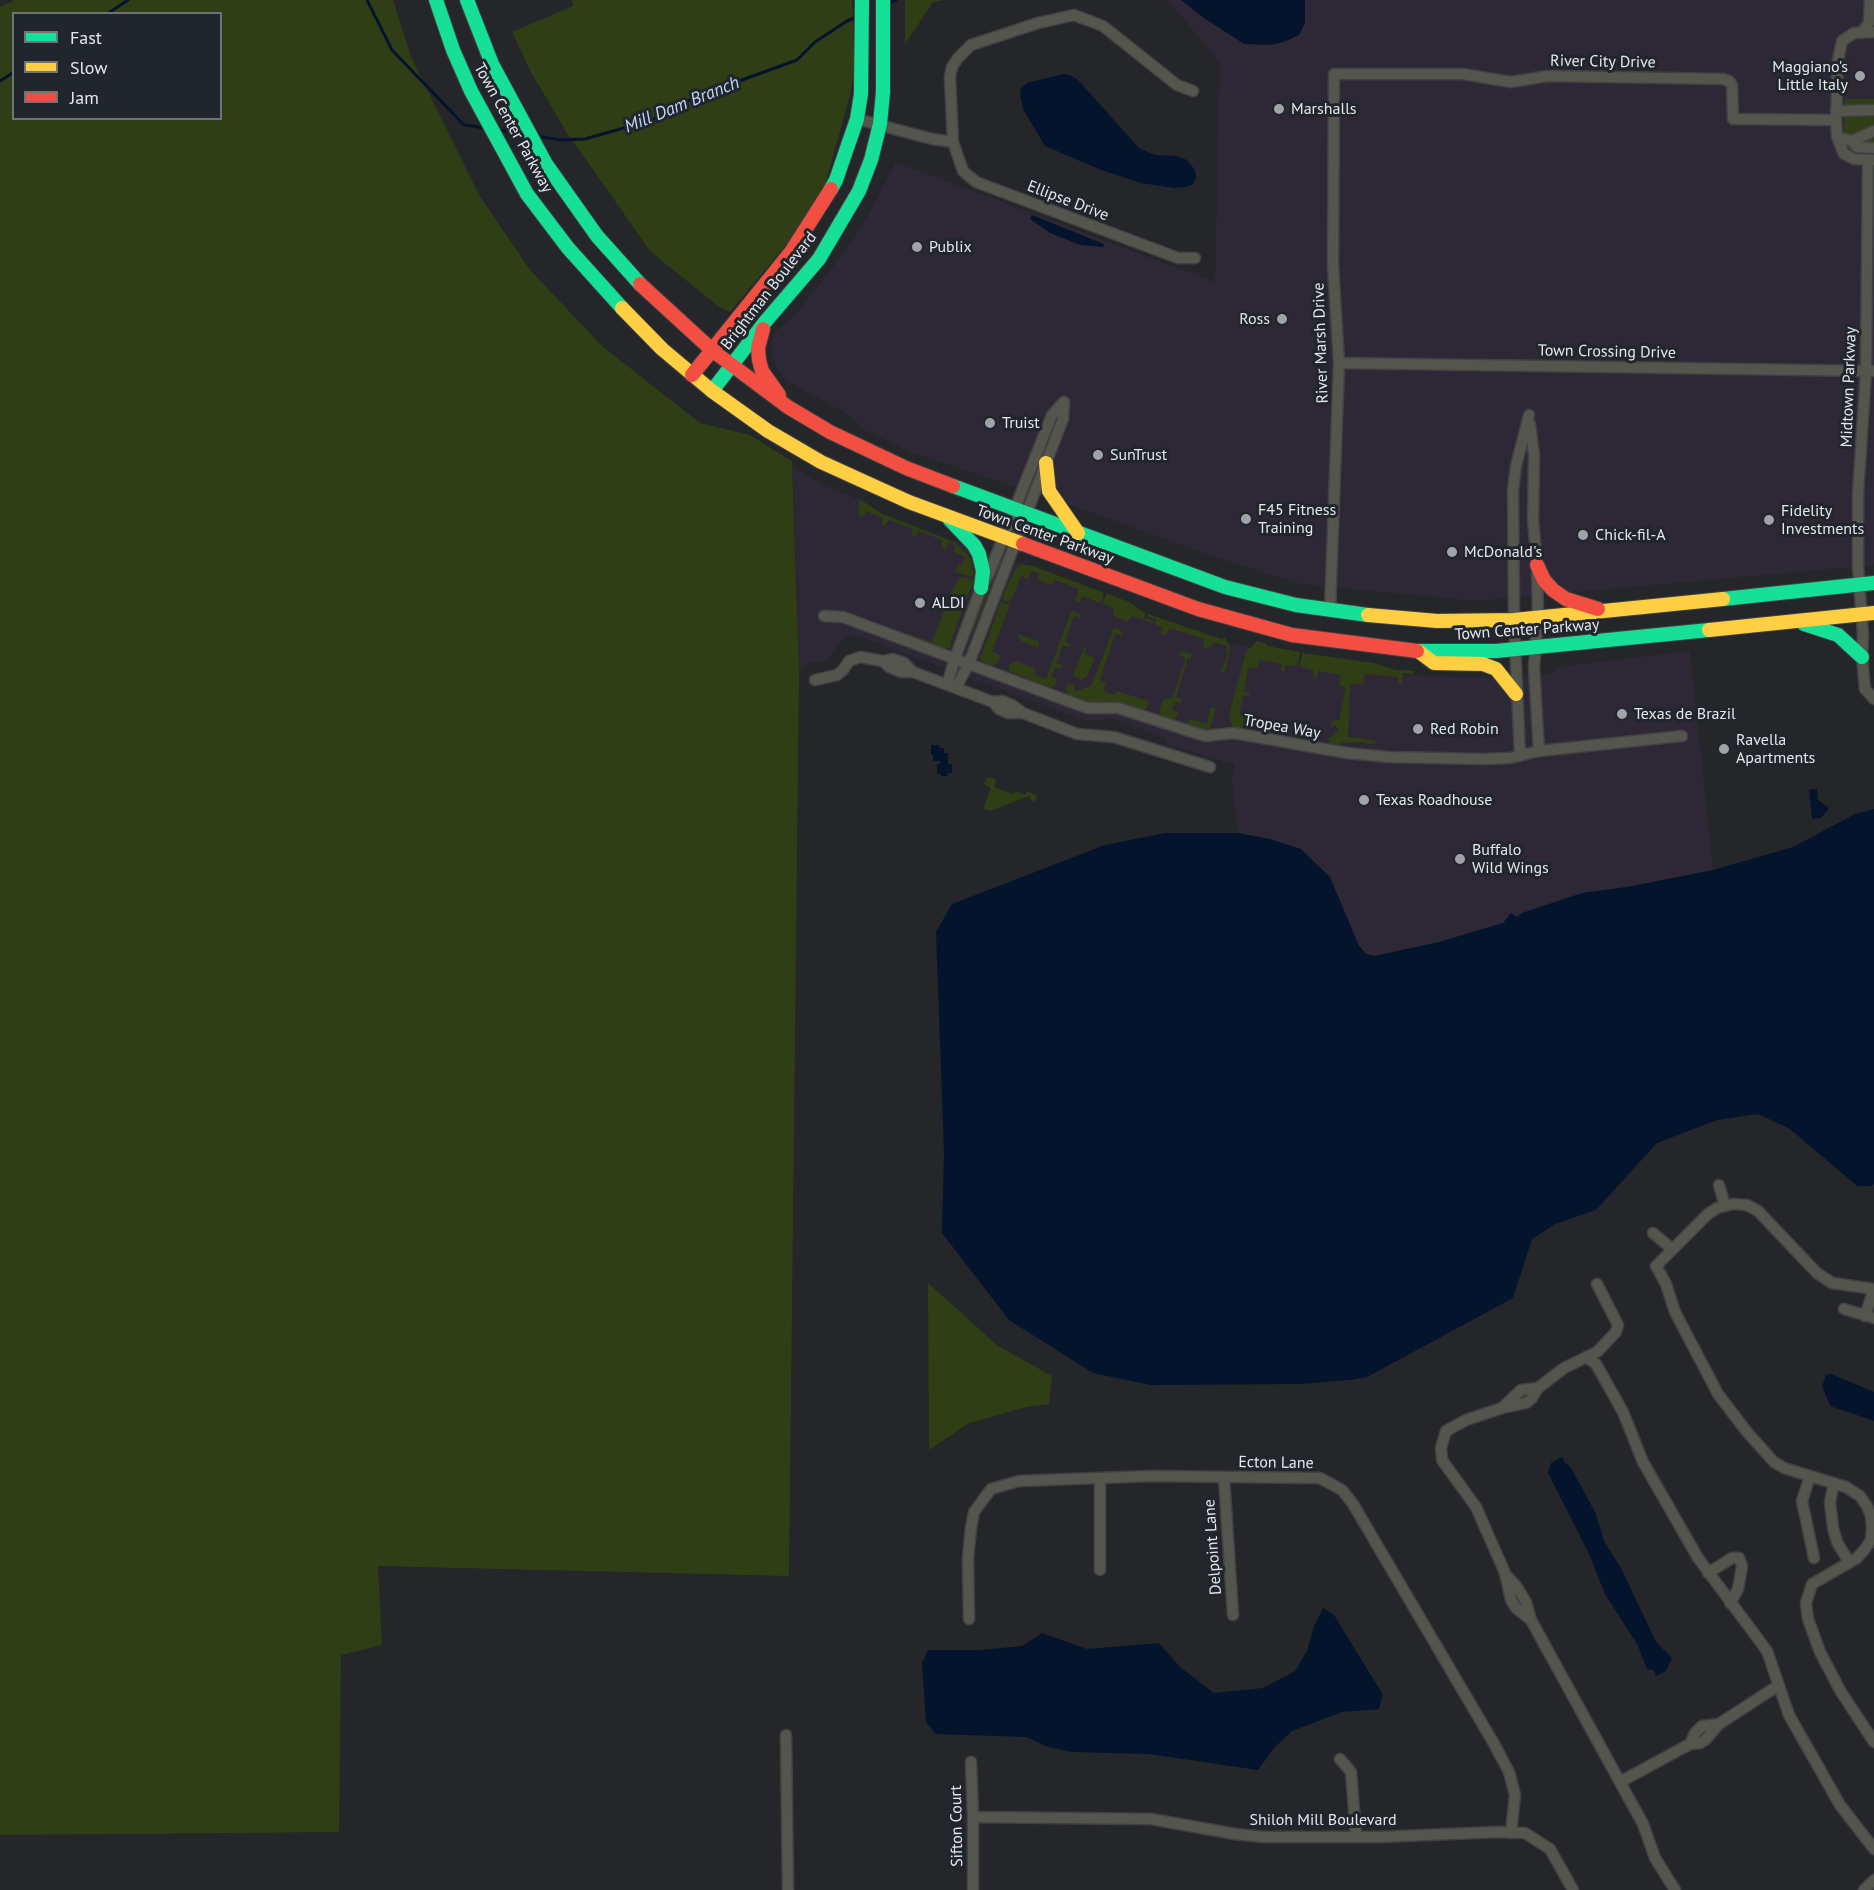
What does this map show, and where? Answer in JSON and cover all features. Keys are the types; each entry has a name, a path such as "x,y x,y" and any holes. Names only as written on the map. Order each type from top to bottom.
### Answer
{"main road":[{"name":"Town Center Parkway","path":"436,0 453,50 471,91 527,194 568,248 605,291 662,349 692,375 768,431 821,462 909,502 1198,609 1292,635 1377,648 1418,651 1496,651 1868,614"},
{"name":"Town Center Parkway","path":"467,0 492,64 546,164 597,236 624,267 653,297 713,351 788,407 830,432 906,468 1225,587 1330,611 1398,619 1477,622 1538,618 1874,583"},
{"name":"Brightman Boulevard","path":"692,375 791,252 827,198 836,180 857,119 861,94 862,0"},
{"name":"Brightman Boulevard","path":"712,391 765,322 819,259 850,210 871,160 879,124 883,92 883,0"},
{"path":"765,322 758,348 759,360 770,384 788,407"},
{"path":"1046,463 1049,491 1078,533"},
{"path":"945,516 974,545 979,554 983,571 981,588"},
{"path":"1537,565 1544,580 1566,599 1603,611"},
{"path":"1795,622 1838,635 1862,657"},
{"path":"1418,651 1434,663 1483,664 1496,669 1516,694"}],"street":[{"path":"1861,33 1869,23 1870,0"},
{"name":"Ellipse Drive","path":"1193,91 1177,85 1103,26 1074,15 996,35 971,45 952,67 950,77 953,142 963,171 976,182 1178,258 1195,258"},
{"path":"1871,160 1854,159 1844,154 1837,137 1836,116 1839,51 1842,41 1849,35 1874,32"},
{"name":"River City Drive","path":"1334,74 1463,74 1510,82 1548,76 1724,79 1732,85 1733,119 1836,116"},
{"name":"River Marsh Drive","path":"1330,611 1339,363 1334,265 1334,74"},
{"path":"1836,116 1874,110"},
{"path":"857,119 932,139 953,142"},
{"path":"1854,144 1874,130"},
{"path":"1837,137 1854,144 1874,148"},
{"path":"1854,144 1854,159"},
{"name":"Midtown Parkway","path":"1871,160 1870,371 1858,494 1858,585 1868,614 1862,657 1865,689 1874,699"},
{"name":"Town Crossing Drive","path":"1339,363 1870,371"},
{"path":"952,686 969,663 1052,415 1064,402 1063,419 1046,463 1021,510"},
{"path":"1520,756 1514,620 1513,491 1516,466 1529,415 1534,455 1533,519 1538,618 1534,667 1539,751"},
{"path":"952,686 955,658 981,588 1009,539"},
{"name":"Tropea Way","path":"825,616 843,616 1087,708 1112,707 1205,736 1234,734 1347,753 1388,757 1482,759 1682,736"},
{"path":"815,680 837,675 853,658 883,661 888,667 901,672 913,672 993,702 999,709 1008,713 1023,713 1078,734 1114,737 1210,767"},
{"path":"1719,1185 1725,1206"},
{"path":"1844,1309 1870,1317 1874,1289 1833,1283 1817,1273 1758,1211 1747,1205 1725,1206 1708,1214 1656,1266 1666,1284 1680,1322 1718,1394 1774,1462 1784,1468 1846,1487 1860,1496 1871,1516 1871,1540 1865,1549 1849,1562 1812,1584 1806,1603 1808,1619 1820,1652 1841,1692 1874,1742"},
{"path":"1653,1233 1672,1249"},
{"path":"1597,1284 1617,1325 1616,1332 1598,1352 1564,1368 1538,1388 1526,1403 1466,1420 1446,1431 1441,1448 1443,1460 1476,1507 1505,1574 1517,1587 1526,1602 1531,1620 1644,1824 1655,1858 1675,1890"},
{"path":"1586,1358 1596,1364 1623,1412 1643,1462 1708,1573 1767,1651 1789,1715 1840,1805 1874,1849"},
{"name":"Ecton Lane","path":"969,1619 968,1558 971,1528 974,1512 991,1489 1020,1481 1151,1476 1320,1478 1342,1490 1353,1504 1509,1772 1515,1795 1511,1833"},
{"path":"1810,1476 1802,1501 1814,1558"},
{"name":"Delpoint Lane","path":"1224,1477 1233,1615"},
{"path":"1100,1478 1100,1570"},
{"path":"1834,1483 1830,1502 1832,1522 1838,1542 1849,1562"},
{"path":"1708,1573 1732,1558 1739,1558 1742,1566 1738,1589 1730,1603"},
{"path":"1620,1782 1689,1744 1700,1743 1719,1724 1779,1685"},
{"path":"786,1735 788,1890"},
{"path":"1340,1759 1351,1772 1356,1836"},
{"name":"Sifton Court","path":"971,1762 973,1890"},
{"name":"Shiloh Mill Boulevard","path":"973,1817 1151,1819 1264,1837 1525,1833 1550,1849 1573,1890"}],"shaded area":[{"path":"1167,0 1874,0 1874,565 1476,601 1301,584 1212,556 1073,506 914,453 866,431 852,417 786,380 771,354 776,331 791,320 844,253 867,218 896,162 1215,282 1220,62"},
{"path":"793,467 821,484 861,501 877,513 1029,567 1128,606 1143,616 1216,640 1327,665 1394,674 1476,678 1548,674 1565,666 1690,651 1713,870 1627,887 1582,893 1522,913 1503,923 1439,942 1387,954 1374,956 1366,954 1270,839 1238,833 1232,779 1235,764 1167,745 1165,738 1113,719 1086,721 858,636 846,636 825,662 807,662 799,674"}],"green space":[{"path":"15,0 393,0 411,57 479,195 530,270 603,347 700,423 750,435 792,461 799,674 789,1576 378,1566 382,1645 341,1655 339,1832 0,1835 0,7"},
{"path":"572,0 852,0 854,70 850,95 826,182 799,229 730,312 718,306 651,252 567,133 531,72 512,32 573,6"},
{"path":"905,0 944,0 933,2 905,44"},
{"path":"1845,99 1874,99 1874,151 1850,151 1848,148 1844,140"},
{"path":"859,499 883,514 956,543 971,559 974,577 955,572 958,565 962,565 965,557 954,552 955,545 949,543 945,549 941,546 942,540 919,531 914,537 911,535 913,529 889,520 884,526 882,525 883,518 866,511 863,517 859,516"},
{"path":"1001,556 1003,556 972,634 971,632"},
{"path":"1022,564 1104,593 1102,600 1100,603 1082,596 1077,602 1075,600 1079,589 1055,580 1051,585 1038,580 1039,573 1032,571 1028,579 1021,576 1011,601 1002,600 1010,579"},
{"path":"961,577 974,580 951,641 951,647 943,649 894,629 932,642 952,590"},
{"path":"1106,593 1129,602 1145,613 1144,618 1153,623 1132,616 1127,622 1113,615 1114,608 1103,604"},
{"path":"1001,602 1010,605 992,651 1001,656 998,663 991,666 979,656 983,655"},
{"path":"1073,611 1082,616 1080,618 1074,616 1065,641 1071,645 1069,647 1063,645 1056,663 1063,667 1060,669 1055,667 1051,676 1057,680 1055,686 1049,687 1009,671 1009,665 1016,661 1036,669 1034,674 1046,679"},
{"path":"1148,614 1221,639 1225,638 1230,651 1225,672 1221,671 1228,655 1227,646 1213,642 1210,649 1203,647 1204,639 1169,628 1167,635 1161,634 1162,627 1155,624 1156,620 1147,616"},
{"path":"1114,628 1123,633 1115,634 1100,680 1106,683 1104,691 1115,695 1117,691 1148,701 1149,705 1144,710 1117,701 1089,702 1070,696 1066,691 1069,684 1074,685 1076,691 1091,686"},
{"path":"1017,634 1039,641 1039,648 1021,641"},
{"path":"1257,641 1267,646 1300,652 1297,666 1286,665 1284,672 1281,670 1282,664 1260,660 1257,668 1248,668 1244,691 1249,692 1250,695 1243,696 1239,715 1246,717 1245,725 1241,728 1234,728 1229,719 1233,699 1246,652"},
{"path":"1084,647 1086,648 1084,654 1095,658 1087,676 1081,680 1073,675"},
{"path":"1181,651 1192,654 1191,658 1188,658 1176,697 1181,699 1182,703 1175,702 1172,710 1178,712 1177,717 1171,720 1161,716 1159,711 1163,700 1173,697 1185,661 1184,656 1178,657"},
{"path":"1302,653 1374,663 1396,670 1414,671 1413,674 1403,673 1402,685 1399,684 1398,677 1365,674 1363,684 1350,684 1348,737 1380,743 1358,742 1336,745 1330,743 1328,739 1339,729 1335,725 1330,728 1333,720 1339,720 1346,687 1339,685 1340,675 1318,671 1317,678 1314,678 1313,670 1300,667"},
{"path":"1212,707 1216,708 1210,729 1189,725 1189,719 1207,724"},
{"path":"991,777 996,780 994,787 1014,794 1016,791 1025,795 1027,791 1037,796 1036,800 1032,802 1029,796 990,811 983,809 991,788 984,784 986,779"},
{"path":"928,1283 998,1346 1052,1376 1049,1404 1026,1407 969,1423 929,1450"}],"water":[{"path":"1181,0 1305,0 1305,23 1299,35 1284,42 1270,45 1244,44"},
{"path":"1063,74 1078,80 1139,148 1155,155 1177,156 1187,160 1195,170 1196,177 1193,184 1174,188 1141,183 1101,170 1045,146 1023,109 1021,88 1027,83"},
{"path":"1032,215 1104,244 1103,247 1080,245 1050,233 1030,219"},
{"path":"931,745 939,745 940,748 944,748 944,753 948,753 948,764 952,764 952,773 948,773 947,776 937,774 937,764 940,764 940,761 933,761"},
{"path":"1817,789 1818,800 1829,808 1821,818 1812,819 1809,790"},
{"path":"1874,809 1874,1184 1871,1186 1857,1186 1790,1129 1758,1114 1717,1120 1657,1143 1596,1210 1555,1224 1532,1239 1513,1298 1367,1377 1300,1384 1150,1385 1093,1373 1009,1320 942,1233 944,1153 936,932 952,904 1105,845 1165,833 1238,833 1270,839 1301,849 1330,877 1359,946 1366,954 1374,956 1439,942 1503,923 1511,913 1517,917 1522,913 1582,893 1627,887 1713,870 1793,847 1855,814"},
{"path":"1831,1374 1874,1392 1874,1421 1830,1406 1822,1386 1826,1375"},
{"path":"1562,1457 1570,1466 1596,1514 1604,1541 1621,1568 1656,1642 1672,1658 1666,1671 1656,1676 1654,1670 1647,1669 1637,1644 1605,1594 1589,1554 1548,1473 1551,1463"},
{"path":"1323,1608 1334,1615 1383,1695 1379,1709 1342,1712 1292,1731 1274,1748 1258,1770 1149,1754 1072,1752 1048,1747 1026,1737 936,1734 926,1722 922,1663 928,1650 981,1650 1022,1646 1042,1633 1087,1649 1159,1643 1180,1667 1214,1693 1263,1688 1295,1671 1307,1651 1314,1626"}],"waterway":[{"name":"Mill Dam Branch","path":"110,12 128,0"},
{"name":"Mill Dam Branch","path":"367,0 392,50 464,125 485,128"},
{"name":"Mill Dam Branch","path":"888,4 896,0"},
{"name":"Mill Dam Branch","path":"536,136 561,140 585,139 652,120 695,97 797,60 815,42 857,17"},
{"name":"Mill Dam Branch","path":"0,81 12,73"},
{"name":"Mill Dam Branch","path":"498,130 524,134"}],"traffic: fast":[{"path":"436,0 453,50 471,91 527,194 568,248 622,308"},
{"path":"467,0 492,64 546,164 597,236 640,284"},
{"path":"831,189 857,119 861,94 862,0"},
{"path":"712,391 765,322 819,259 859,191 871,160 880,124 883,92 883,0"},
{"path":"953,486 1225,587 1296,605 1368,615"},
{"path":"950,520 974,545 979,554 983,571 981,588"},
{"path":"1723,599 1874,583"},
{"path":"1804,624 1838,635 1862,657"},
{"path":"1417,651 1496,651 1709,630"}],"traffic: slow":[{"path":"622,308 662,349 712,391 768,431 821,462 909,502 1023,544"},
{"path":"1046,463 1049,491 1078,533"},
{"path":"1368,615 1437,621 1514,620 1723,599"},
{"path":"1709,630 1874,613"},
{"path":"1418,651 1434,663 1483,664 1496,669 1516,694"}],"traffic: jam":[{"path":"692,375 791,252 831,189"},
{"path":"640,284 713,351 788,407 830,432 906,468 953,486"},
{"path":"763,329 758,348 759,360 762,371 779,395"},
{"path":"1023,544 1198,609 1292,635 1417,651"},
{"path":"1537,565 1544,580 1553,590 1566,599 1598,609"}],"place":[{"name":"Maggiano's Little Italy","path":"1860,76"},
{"name":"Marshalls","path":"1279,109"},
{"name":"Publix","path":"917,247"},
{"name":"Ross","path":"1282,319"},
{"name":"Truist","path":"990,423"},
{"name":"SunTrust","path":"1098,455"},
{"name":"F45 Fitness Training","path":"1246,519"},
{"name":"Fidelity Investments","path":"1769,520"},
{"name":"Chick-fil-A","path":"1583,535"},
{"name":"McDonald's","path":"1452,552"},
{"name":"ALDI","path":"920,603"},
{"name":"Texas de Brazil","path":"1622,714"},
{"name":"Red Robin","path":"1418,729"},
{"name":"Ravella Apartments","path":"1724,749"},
{"name":"Texas Roadhouse","path":"1364,800"},
{"name":"Buffalo Wild Wings","path":"1460,859"}]}
